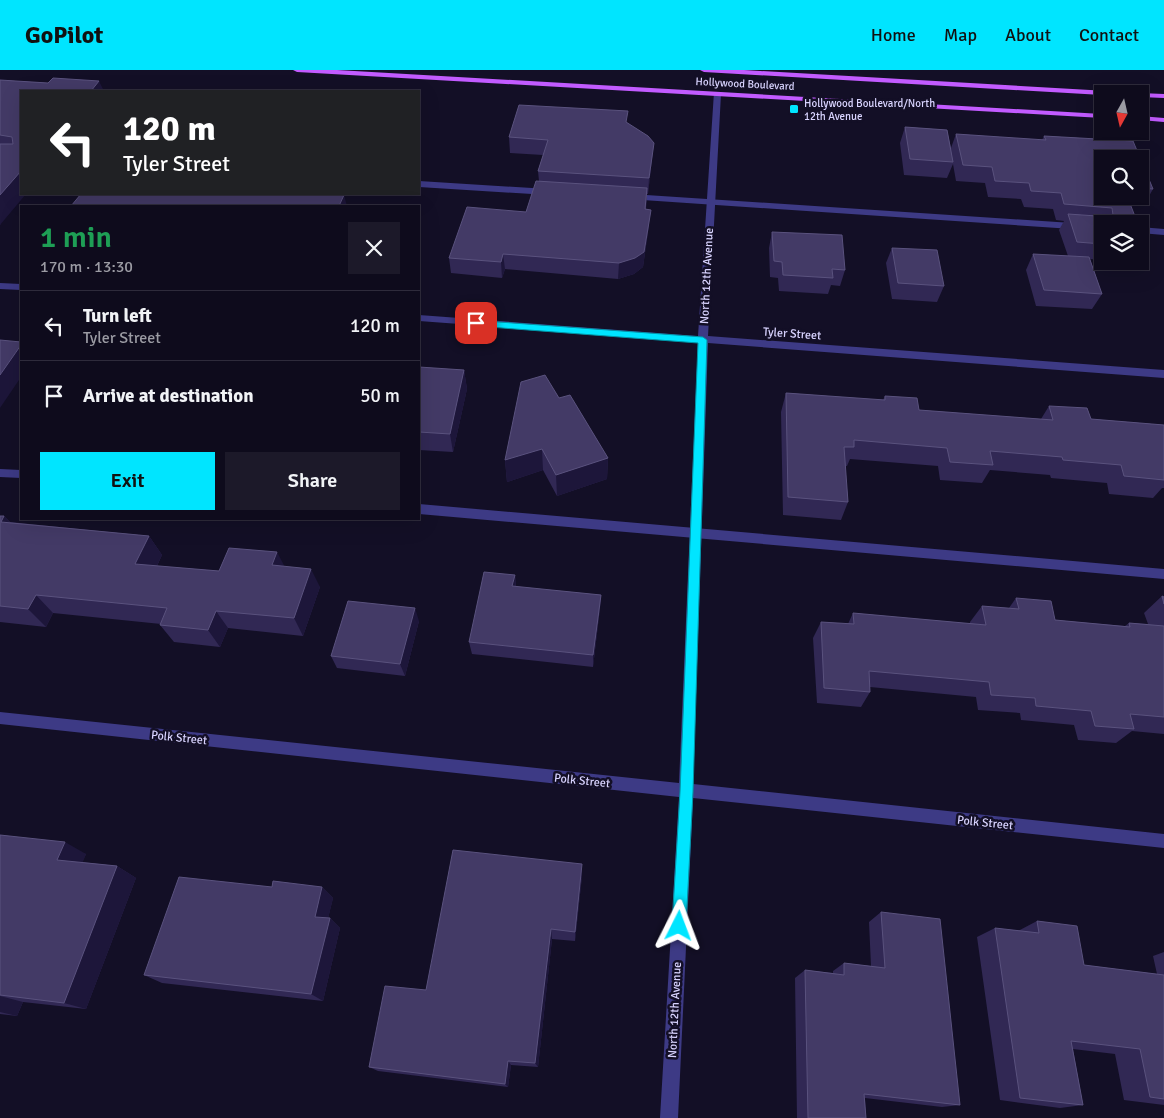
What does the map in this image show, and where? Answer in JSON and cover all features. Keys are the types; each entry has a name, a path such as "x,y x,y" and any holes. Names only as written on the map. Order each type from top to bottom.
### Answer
{"main road":[{"name":"Hollywood Boulevard","path":"297,70 1094,116"},
{"name":"Hollywood Boulevard","path":"704,70 1094,92"},
{"path":"1149,95 1164,96"},
{"path":"1149,119 1164,120"}],"street":[{"name":"North 12th Avenue","path":"669,1118 686,792 703,340 717,94"},
{"path":"420,184 555,192"},
{"path":"623,197 1094,227"},
{"path":"1149,231 1164,232"},
{"path":"0,286 20,288"},
{"name":"Tyler Street","path":"420,318 1164,374"},
{"path":"0,472 20,474"},
{"path":"420,509 1164,574"},
{"name":"Polk Street","path":"0,718 686,792 1164,841"}],"building":[{"path":"53,78 99,81 92,90 20,90 20,172 0,195 0,144 13,144 12,137 0,135 0,80 48,83"},
{"path":"519,105 628,111 626,122 648,136 654,143 649,178 538,171 548,140 509,137"},
{"path":"905,127 947,130 953,162 910,159"},
{"path":"956,134 1046,140 1044,136 1133,141 1137,150 1094,150 1094,205 1131,205 1134,215 1113,215 1112,208 1064,204 1061,193 1031,191 1029,183 995,181 992,167 963,165"},
{"path":"1149,179 1153,189 1149,189"},
{"path":"536,181 647,188 645,209 651,210 644,252 635,258 619,263 503,254 501,262 449,258 467,207 526,212"},
{"path":"80,195 344,195 339,205 72,205"},
{"path":"1068,214 1094,216 1094,243 1077,242"},
{"path":"772,232 842,235 845,270 832,269 833,278 783,275 782,262 774,261"},
{"path":"892,248 937,250 944,286 898,283"},
{"path":"1033,254 1089,257 1102,294 1044,290"},
{"path":"0,340 20,342 20,346 0,375"},
{"path":"420,367 464,370 450,434 420,432"},
{"path":"545,375 559,398 570,395 608,458 556,475 542,449 505,460 521,382"},
{"path":"786,393 885,400 885,396 917,398 919,410 1053,420 1049,406 1087,408 1091,419 1164,425 1164,480 1124,476 1121,465 1063,460 1062,457 990,451 993,465 950,462 947,448 854,440 854,447 844,447 848,502 788,497"},
{"path":"0,516 4,516 1,522 149,536 135,564 219,571 229,548 277,552 272,565 311,569 294,618 216,611 208,630 160,625 167,608 36,595 28,609 0,606"},
{"path":"484,572 515,575 512,586 601,595 593,655 469,642"},
{"path":"1016,598 1051,601 1055,620 1130,627 1129,623 1164,626 1164,717 1130,714 1134,729 1095,726 1091,711 1036,706 1035,698 991,695 989,682 869,671 870,692 824,688 821,622 854,624 853,613 986,625 982,606 1019,609"},
{"path":"348,601 415,608 400,664 331,656"},
{"path":"0,835 65,842 57,860 117,866 64,1003 0,995"},
{"path":"453,850 582,864 575,932 551,929 535,1063 508,1061 505,1084 369,1067 385,986 426,990"},
{"path":"179,877 272,887 273,881 322,887 315,917 330,918 311,994 144,975"},
{"path":"881,912 940,919 960,1105 864,1094 866,1118 808,1118 805,970 844,975 844,963 885,968"},
{"path":"1037,921 1077,926 1084,965 1164,975 1164,1099 1150,1097 1140,1049 1071,1041 1083,1105 1020,1098 995,928 1039,933"}],"place":[{"name":"Hollywood Boulevard/North 12th Avenue","path":"794,109"}],"route":[{"path":"476,323 703,340 686,792 679,926"}]}
